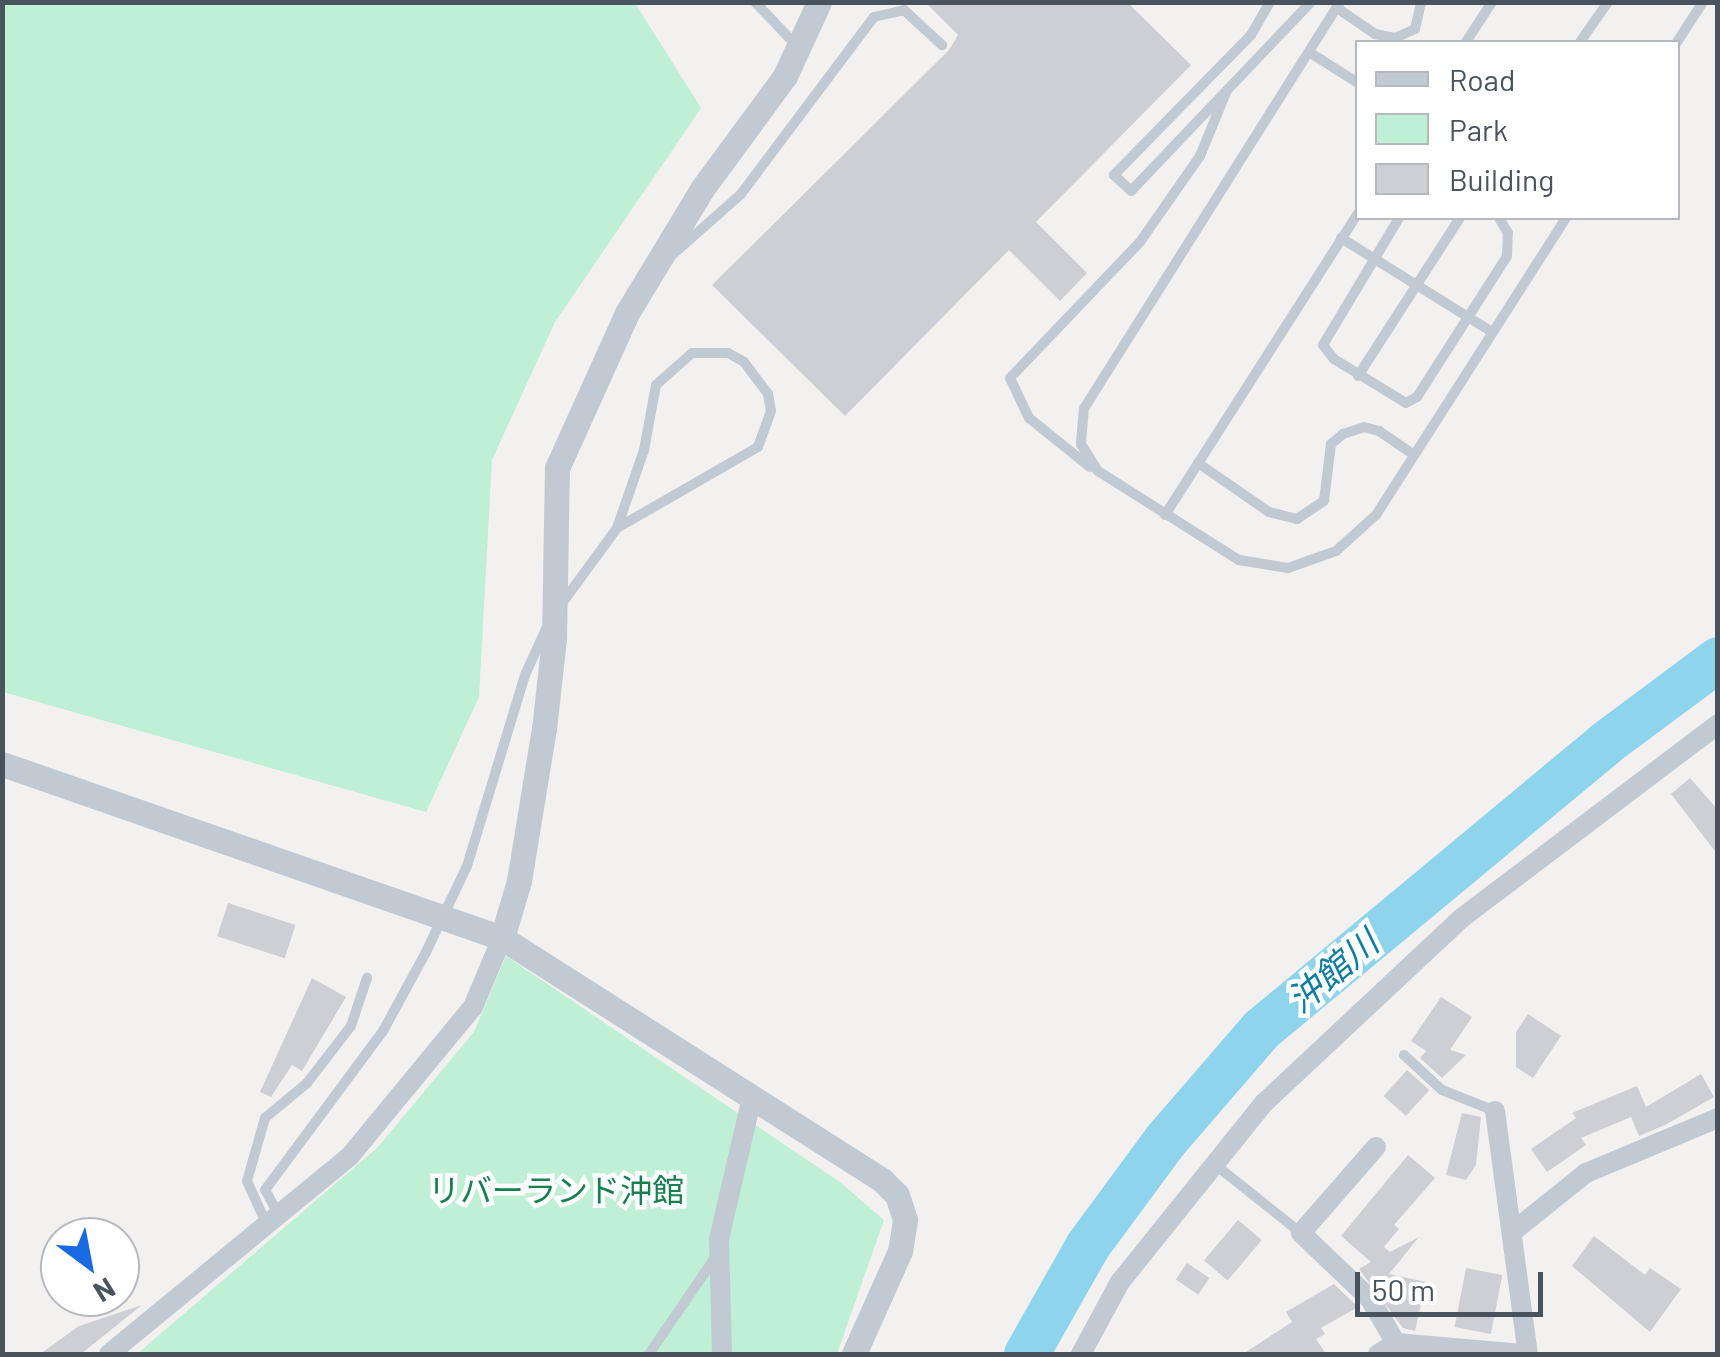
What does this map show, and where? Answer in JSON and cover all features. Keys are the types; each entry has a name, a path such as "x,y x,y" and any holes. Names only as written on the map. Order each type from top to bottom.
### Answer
{"street":[{"path":"109,1354 350,1156 428,1069 473,1006 502,938 519,880 544,729 553,614 557,468 579,409 654,267 702,190 750,132 798,47 818,2"},
{"path":"1081,1354 1120,1282 1212,1162 1277,1090 1463,916 1718,724"},
{"path":"2,764 502,938 856,1164 896,1195 905,1220 900,1252 854,1354"},
{"path":"722,1354 719,1252 752,1097"},
{"path":"1376,1147 1301,1233 1370,1299 1387,1349 1526,1354 1515,1230 1495,1111"},
{"path":"1515,1230 1586,1173 1718,1118"}],"lane":[{"path":"755,2 798,47"},
{"path":"1270,2 1252,35 1114,175 1130,191 1311,2"},
{"path":"1098,471 1081,444 1084,408 1339,5 1375,34 1395,38 1415,30 1421,2"},
{"path":"1467,40 1492,2"},
{"path":"1581,40 1608,2"},
{"path":"1678,40 1702,2"},
{"path":"654,267 742,194 874,17 904,10 942,45"},
{"path":"1309,52 1355,81"},
{"path":"1229,85 1200,156 1140,242 1010,378 1029,418 1056,446 1239,560 1288,568 1312,564 1360,536 1564,220"},
{"path":"1165,514 1355,217"},
{"path":"1398,220 1324,339 1327,353 1400,401 1412,401 1507,256 1508,233 1500,220"},
{"path":"1358,376 1459,220"},
{"path":"1341,238 1492,332"},
{"path":"272,1219 265,1190 383,1031 467,866 525,675 553,614 617,528 644,450 656,385 692,354 728,354 744,362 768,394 771,411 758,447 617,528"},
{"path":"1198,463 1269,512 1297,519 1324,500 1331,444 1343,434 1364,427 1380,431 1414,455"},
{"path":"272,1219 247,1181 266,1118 307,1083 351,1026 367,978"},
{"path":"1404,1055 1442,1090 1495,1111"},
{"path":"1212,1162 1301,1233"},
{"path":"649,1354 719,1252"}],"green space":[{"path":"2,3 635,3 701,108 555,322 492,460 479,697 426,812 3,692"},
{"name":"リバーランド沖館","path":"506,956 841,1183 884,1220 837,1354 137,1354 377,1148 474,1032"}],"building":[{"path":"925,2 1127,2 1191,65 1036,222 1087,273 1060,301 1009,250 845,416 712,285 949,50 958,35"},
{"path":"1690,778 1718,810 1718,855 1671,794"},
{"path":"228,903 296,925 285,958 217,936"},
{"path":"312,978 346,997 302,1071 292,1065 271,1097 260,1092"},
{"path":"1441,997 1472,1017 1450,1050 1466,1055 1442,1078 1420,1058 1426,1051 1411,1041"},
{"path":"1528,1014 1561,1036 1533,1078 1516,1067 1516,1032"},
{"path":"1407,1070 1429,1090 1406,1116 1384,1096"},
{"path":"1701,1074 1714,1097 1665,1125 1639,1136 1631,1117 1581,1138 1586,1145 1547,1172 1531,1149 1576,1118 1572,1113 1637,1086 1646,1107"},
{"path":"1462,1113 1481,1117 1476,1165 1466,1180 1446,1175"},
{"path":"1408,1155 1435,1178 1394,1225 1399,1229 1384,1247 1390,1252 1419,1237 1389,1274 1426,1282 1415,1331 1403,1328 1359,1269 1371,1262 1341,1236"},
{"path":"1238,1220 1262,1240 1228,1281 1204,1261"},
{"path":"1594,1236 1645,1275 1650,1268 1681,1289 1650,1332 1572,1266"},
{"path":"1187,1263 1209,1278 1198,1295 1176,1280"},
{"path":"1466,1268 1502,1275 1491,1334 1455,1327"},
{"path":"1334,1284 1358,1307 1321,1328 1325,1334 1316,1339 1326,1354 1243,1354 1292,1322 1286,1312"},
{"path":"106,1317 127,1317 81,1354 40,1354 79,1326"}],"waterway":[{"name":"沖館川","path":"1026,1354 1087,1246 1166,1139 1261,1029 1605,743 1718,659"}]}
